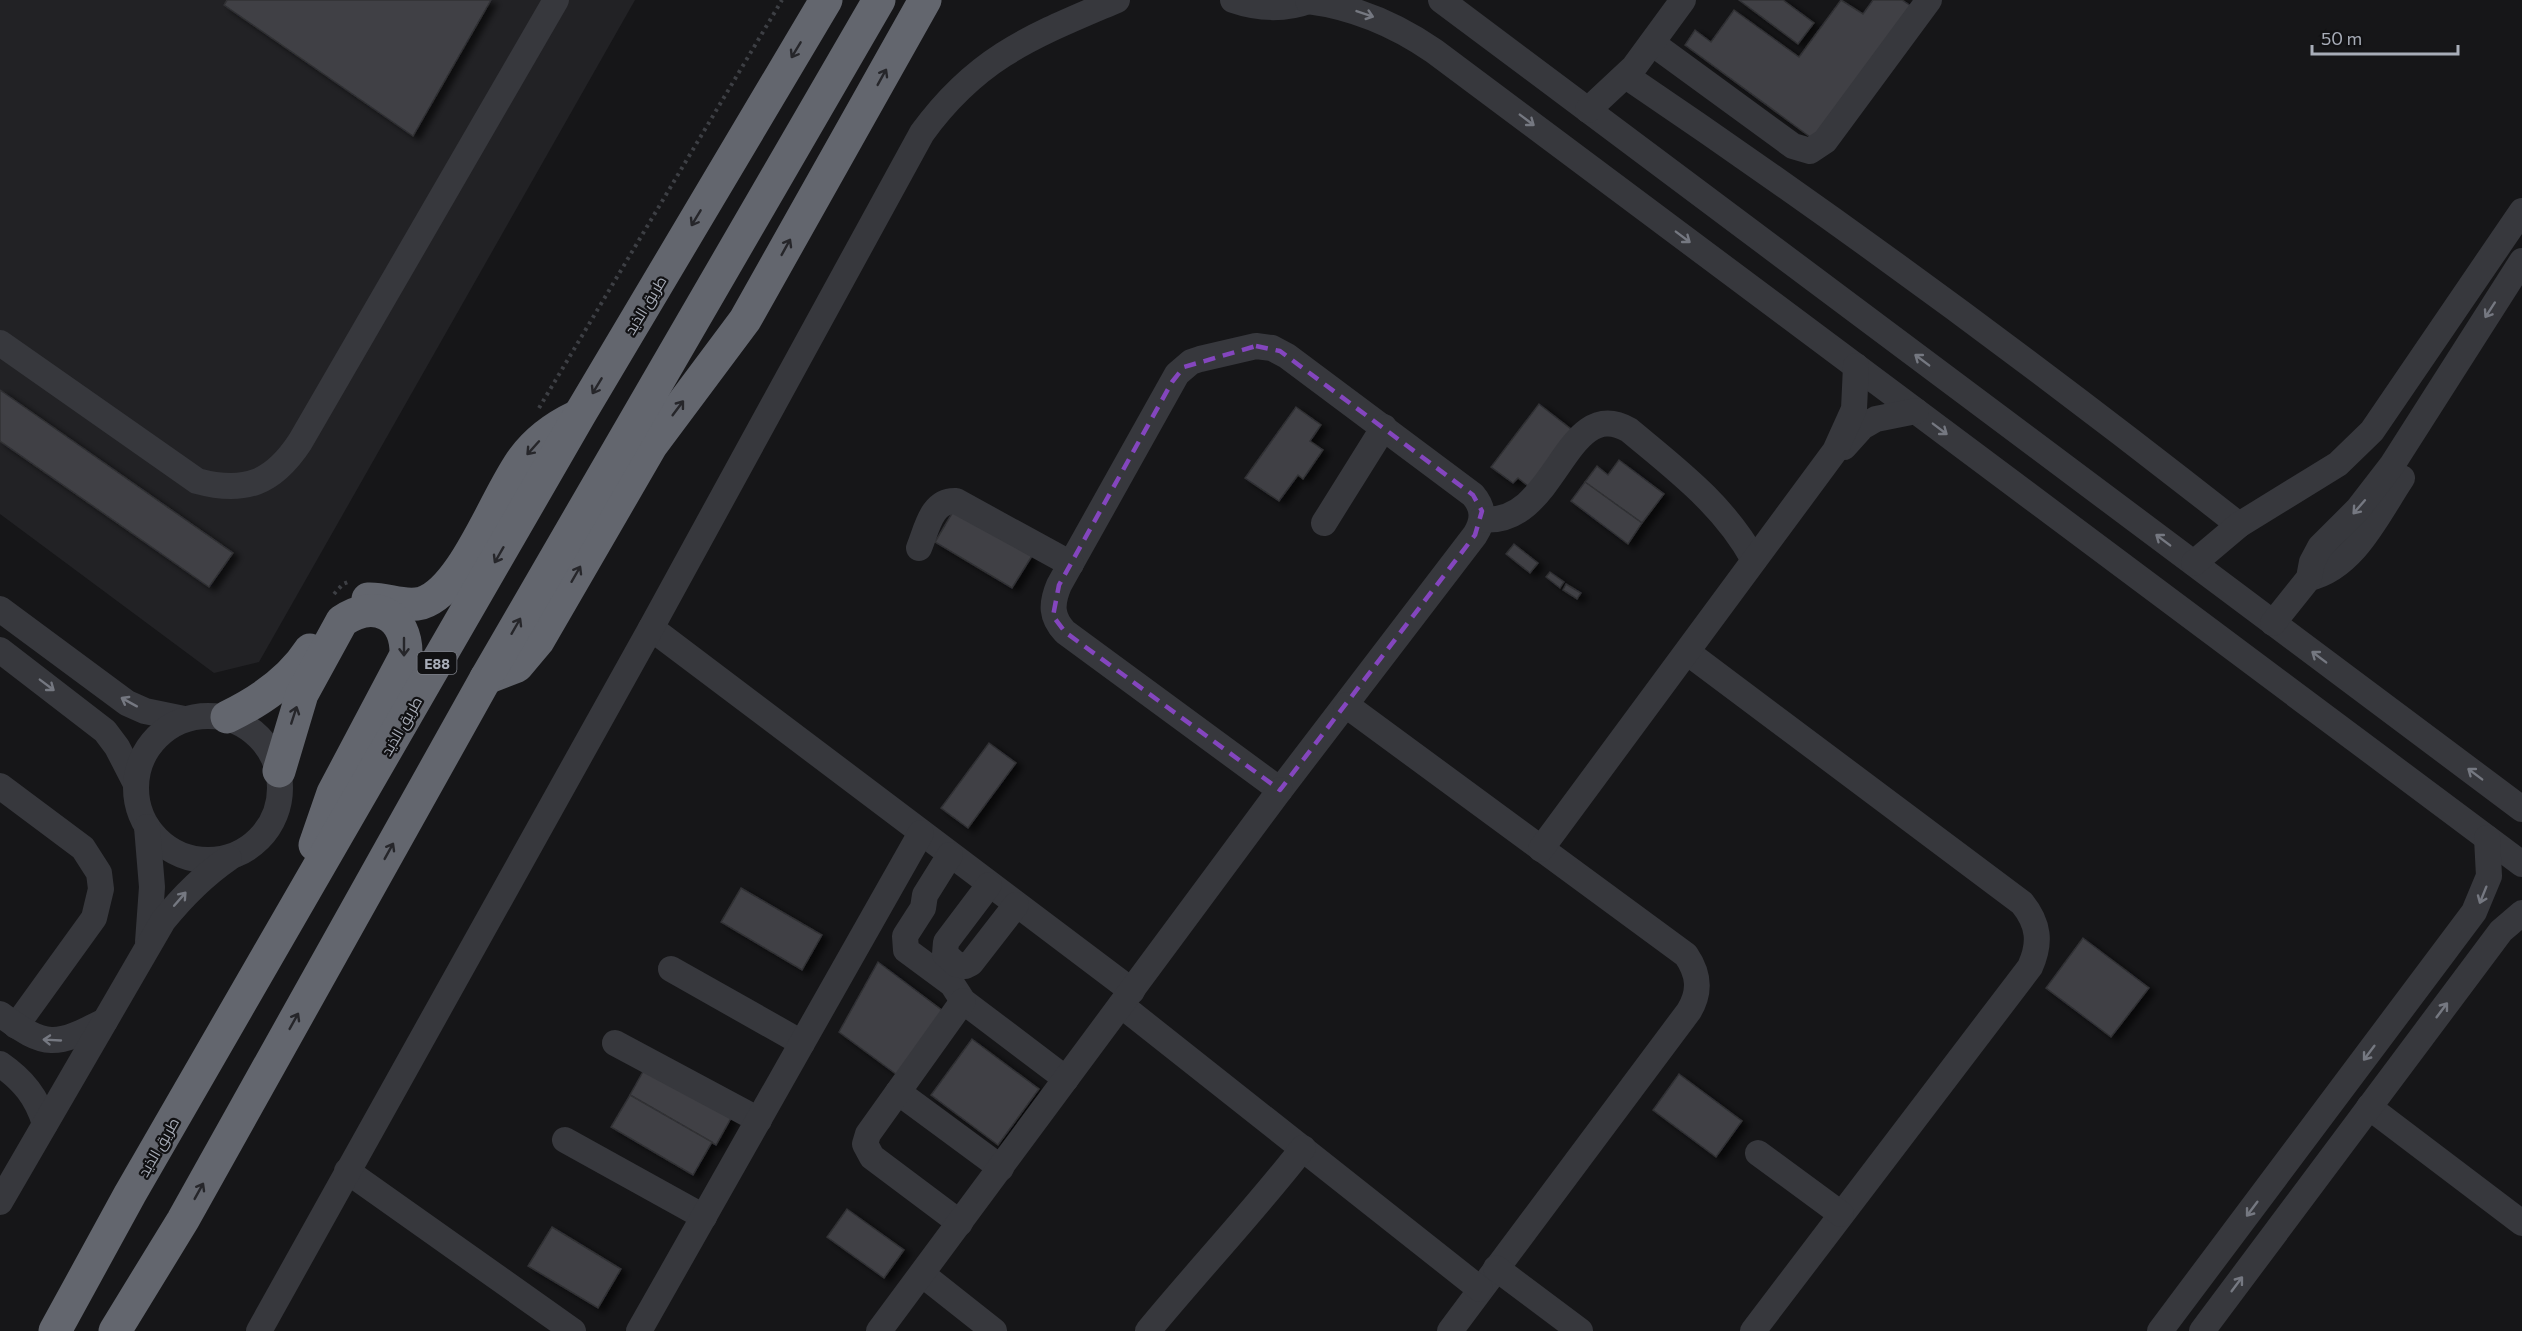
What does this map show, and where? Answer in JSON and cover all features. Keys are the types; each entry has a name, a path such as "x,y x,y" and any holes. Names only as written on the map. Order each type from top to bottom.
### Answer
{"highway":[{"name":"طريق الذيد","path":"55,1331 130,1194 580,414 825,0"},
{"path":"115,1331 183,1220 486,678 879,0"},
{"path":"486,678 517,666 538,641 651,446 745,320 925,0"},
{"path":"227,717 258,701 287,678 303,661 342,607 352,602 373,599 410,605 423,602 444,591 452,582 523,459 539,441 558,426 580,414"},
{"path":"279,771 302,694 342,621 353,613 366,609 380,611 392,618 401,628 406,641 406,655 333,793 321,824 306,889"},
{"path":"31,1331 130,1194"},
{"path":"127,1331 183,1220"}],"street":[{"path":"0,343 197,481 221,488 245,486 268,477 286,462 300,442 555,0"},
{"path":"259,1331 651,628 922,133 941,106 981,68 1018,44 1118,0"},
{"path":"1233,0 1260,7 1276,8 1309,1 1364,13 1415,38 2522,864"},
{"path":"1441,0 2522,808"},
{"path":"1588,110 1626,76 1683,0"},
{"path":"1652,43 1793,146 1810,151 1825,141 1929,0"},
{"path":"1626,76 1894,262 2068,392 2239,525"},
{"path":"2194,563 2239,525 2319,478 2338,464 2372,431 2522,211"},
{"path":"2273,623 2309,578 2312,562 2320,548 2358,509 2392,465 2522,261"},
{"path":"2309,578 2335,567 2360,541 2522,292"},
{"path":"879,1331 1280,790 1475,535 1482,519 1479,502 1473,495 1384,427 1272,348 1256,346 1191,362 1177,374 1071,564 1054,596 1052,608 1058,625 1280,790"},
{"path":"1541,849 1835,451 1854,409 1856,366"},
{"path":"1835,451 1876,418 1916,411"},
{"path":"1482,519 1502,519 1521,511 1582,434 1597,425 1613,424 1629,430 1709,497 1734,527 1754,560"},
{"path":"1324,523 1384,427"},
{"path":"919,548 936,508 945,502 956,501 1071,564"},
{"path":"0,609 127,703 145,711 184,719"},
{"path":"651,628 1016,905 1302,1148 1480,1289"},
{"path":"0,650 105,731 117,747 135,782"},
{"path":"1687,652 2022,903 2031,914 2036,927 2036,955 2030,967 1753,1331"},
{"path":"1346,705 1686,956 1697,977 1698,988 1689,1011 1450,1331"},
{"path":"0,1202 163,921 204,875 249,848 264,833 276,814 280,793 279,771 272,753 260,737 245,725 227,717 210,715 184,719 165,728 150,743 140,762 135,782 137,806 147,827 163,845 183,856 206,861 229,858"},
{"path":"0,786 83,848 93,860 101,889 94,918 8,1020 36,1038 53,1042 69,1039 105,1021"},
{"path":"147,827 152,887 148,948"},
{"path":"639,1331 921,833"},
{"path":"2160,1331 2474,912 2489,876 2487,838"},
{"path":"951,855 926,895 923,908 904,936 904,945 909,953 951,984 963,1000 1066,1080"},
{"path":"989,885 946,942 945,954 956,964 965,966 971,963 1016,905"},
{"path":"2202,1331 2501,931 2522,913"},
{"path":"671,969 802,1043"},
{"path":"960,1223 872,1157 866,1149 868,1134 963,1000"},
{"path":"615,1043 759,1120"},
{"path":"0,1065 14,1073 34,1096 45,1124"},
{"path":"898,1092 1001,1168"},
{"path":"2369,1107 2522,1223"},
{"path":"565,1140 704,1217"},
{"path":"1148,1331 1202,1266 1254,1209 1302,1148"},
{"path":"1758,1153 1841,1214"},
{"path":"347,1171 573,1331"},
{"path":"1496,1268 1580,1331"},
{"path":"922,1274 994,1331"}],"path":[{"path":"533,418 782,0"},
{"path":"327,602 343,584 351,582"}],"highlighted area":[{"path":"1256,346 1280,351 1473,495 1482,511 1475,535 1280,790 1065,632 1053,616 1059,585 1172,382 1184,367"}],"shaded area":[{"path":"0,0 635,0 259,662 214,673 0,514"}],"building":[{"path":"227,0 491,0 413,136 224,5"},
{"path":"1739,0 1783,0 1814,23 1798,44"},
{"path":"1841,0 1863,14 1873,0 1902,0 1914,8 1817,142 1685,45 1695,30 1711,42 1734,10 1799,57"},
{"path":"0,390 233,553 209,587 0,441"},
{"path":"1539,404 1576,433 1533,490 1518,478 1513,483 1491,467"},
{"path":"1296,407 1321,425 1310,441 1323,450 1303,479 1298,475 1279,501 1245,478"},
{"path":"1619,460 1664,494 1642,523 1585,482 1597,466 1608,475"},
{"path":"1585,482 1642,523 1628,544 1571,501"},
{"path":"954,510 1032,556 1012,588 935,542"},
{"path":"1514,544 1538,563 1530,573 1506,554"},
{"path":"1550,572 1564,582 1560,588 1546,577"},
{"path":"1566,584 1581,593 1577,599 1563,590"},
{"path":"989,743 1016,763 968,828 941,808"},
{"path":"741,888 822,935 802,970 721,922"},
{"path":"2083,938 2149,988 2111,1037 2046,988"},
{"path":"878,962 947,1014 900,1077 839,1032"},
{"path":"972,1039 1039,1089 998,1145 931,1095"},
{"path":"649,1061 735,1111 716,1145 630,1095"},
{"path":"1679,1074 1742,1121 1716,1157 1653,1110"},
{"path":"630,1095 712,1142 693,1175 611,1127"},
{"path":"847,1209 904,1250 884,1278 827,1237"},
{"path":"552,1227 621,1269 598,1308 528,1266"}]}
